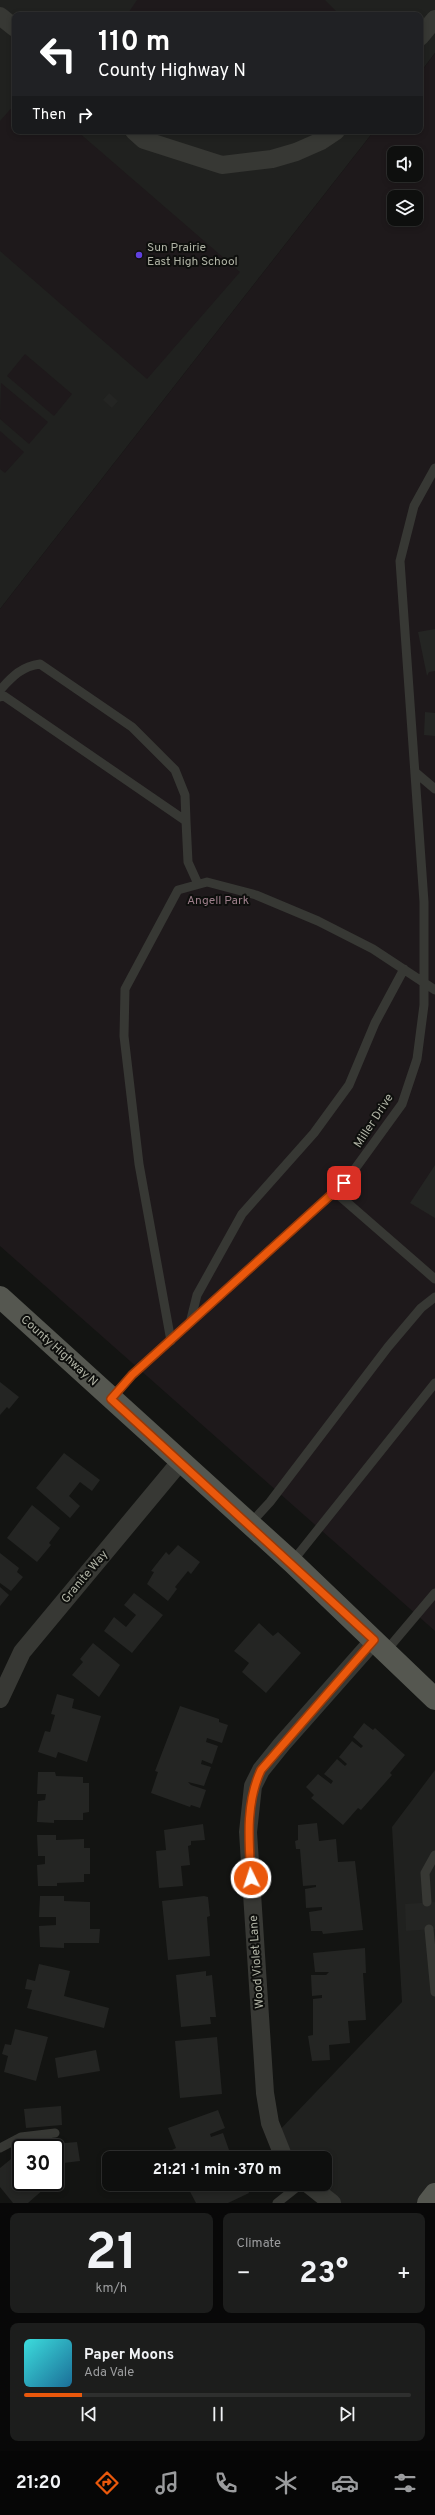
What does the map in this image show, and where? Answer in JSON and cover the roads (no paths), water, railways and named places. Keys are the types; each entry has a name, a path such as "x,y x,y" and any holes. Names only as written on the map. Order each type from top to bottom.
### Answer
{"main road":[{"name":"County Highway N","path":"0,1297 249,1525 292,1562 435,1699"},
{"path":"428,2203 435,2194"}],"street":[{"path":"0,16 12,26"},
{"path":"423,33 435,19"},
{"path":"137,134 144,140 222,164 272,159 302,150 331,134"},
{"name":"Granite Way","path":"0,1699 22,1652 180,1462"},
{"name":"Wood Violet Lane","path":"281,2151 270,2123 265,2093 248,1832 253,1786 261,1770 282,1744 380,1646"},
{"path":"317,2191 332,2203"}],"lane":[{"name":"Miller Drive","path":"111,1399 132,1375 335,1192 352,1174 381,1136 402,1104 417,1059 424,1005 424,902 400,561 414,506 435,468"},
{"path":"0,690 16,673 29,665 40,664 132,727 175,770 185,795 188,862 198,884"},
{"path":"0,696 4,696 186,821"},
{"path":"415,772 435,789"},
{"path":"171,1341 139,1164 124,1036 125,989 178,890 207,882 256,895 318,922 404,968 424,980 435,990"},
{"path":"190,1323 197,1295 242,1214 314,1133 350,1085 375,1023 404,968"},
{"path":"335,1192 435,1279"},
{"path":"249,1525 270,1502 393,1342 421,1308 435,1297"},
{"path":"292,1562 435,1383"},
{"path":"380,1646 435,1593"},
{"path":"427,1902 425,1874 435,1855"},
{"path":"429,1930 435,1992"},
{"path":"0,2148 21,2137 56,2133"},
{"path":"277,2203 292,2191"}],"place":[{"name":"Sun Prairie East High School","path":"139,255"}],"park label":[{"name":"Angell Park","path":"218,901"}]}
